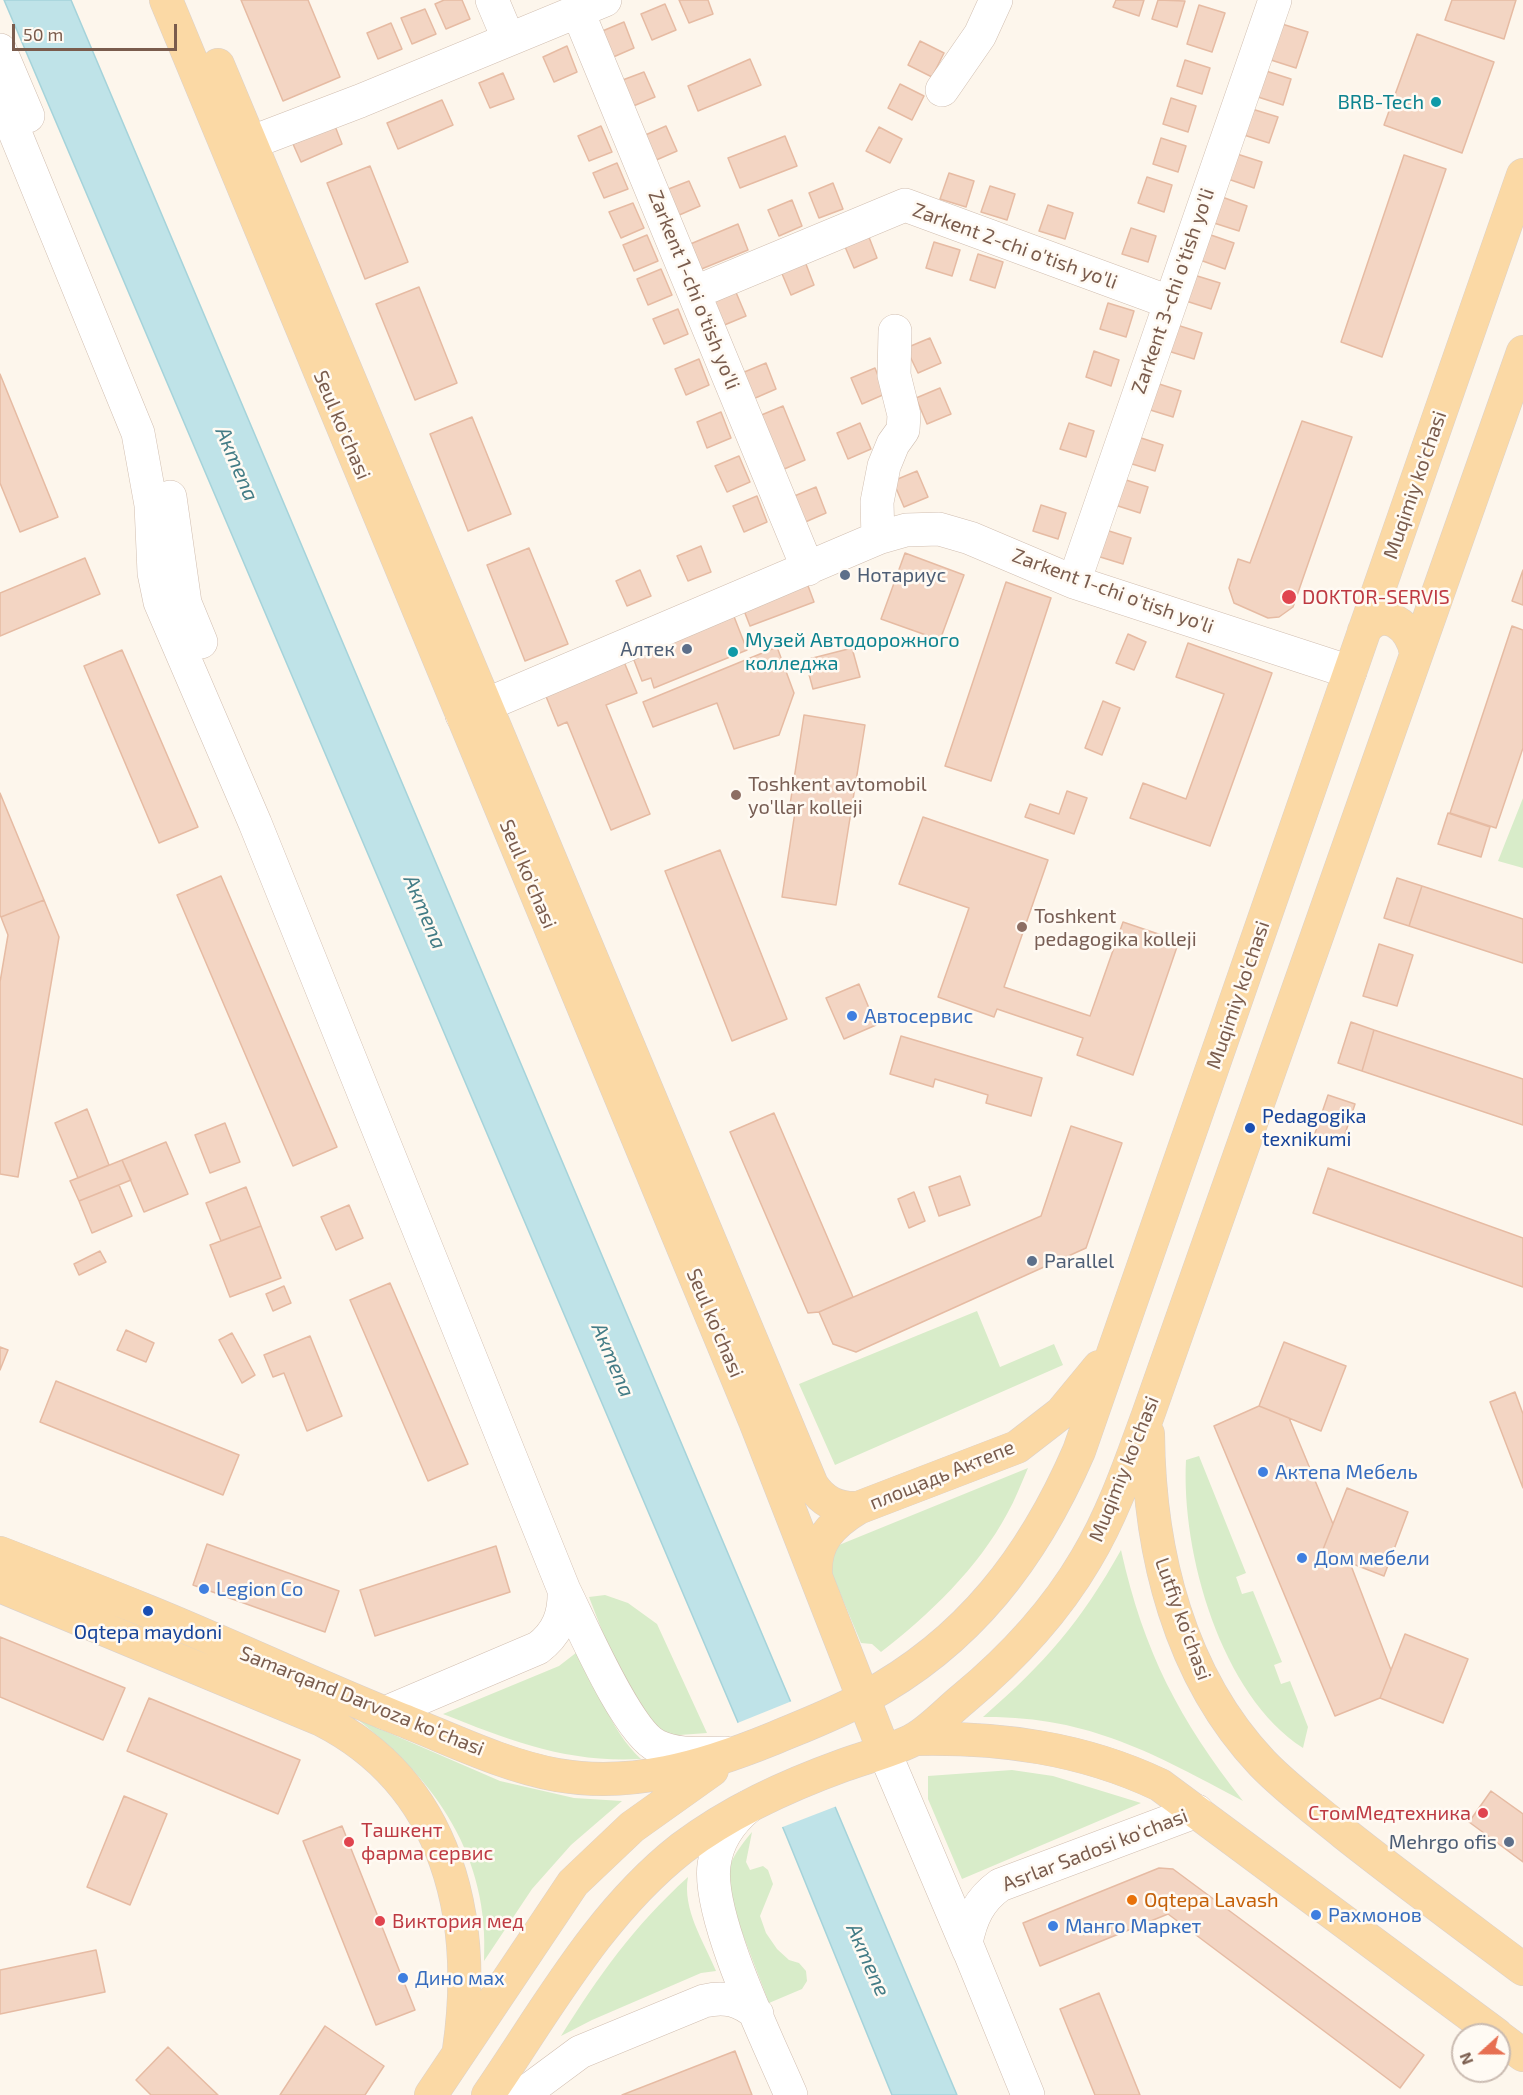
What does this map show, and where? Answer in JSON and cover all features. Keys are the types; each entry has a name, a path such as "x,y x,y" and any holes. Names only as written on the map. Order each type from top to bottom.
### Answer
{"main road":[{"name":"Seul ko'chasi","path":"166,0 474,710"},
{"name":"Seul ko'chasi","path":"190,0 250,143 884,1750"},
{"name":"Muqimiy ko'chasi","path":"736,1754 864,1698 922,1662 961,1629 1021,1560 1052,1509 1071,1471 1523,175"},
{"name":"Muqimiy ko'chasi","path":"488,2095 567,1977 638,1887 682,1849 755,1801 837,1767 914,1739 994,1672 1061,1595 1087,1559 1115,1503 1148,1415 1523,352"},
{"path":"1365,631 1368,625 1379,621 1399,623 1412,635 1416,654"},
{"path":"474,710 812,1485 830,1503 844,1508 858,1508"},
{"name":"площадь Актепе","path":"816,1577 815,1560 821,1540 835,1524 858,1508 1017,1447 1033,1437 1074,1399 1120,1335"},
{"name":"Lutfiy ko'chasi","path":"1148,1415 1149,1479 1158,1550 1191,1653 1215,1700 1262,1763 1298,1796 1387,1867 1523,1969"},
{"name":"Samarqand Darvoza koʻchasi","path":"0,1553 148,1611 385,1713 515,1764 576,1778 616,1779 654,1775 736,1754"},
{"name":"Samarqand Darvoza koʻchasi","path":"0,1586 315,1717 352,1738 382,1763 415,1800 431,1825 450,1870 458,1898 466,1992 459,2049"},
{"path":"914,1739 965,1738 1072,1752 1125,1768 1151,1781 1197,1811 1481,2023"},
{"path":"430,2095 573,1883 592,1862 675,1795 736,1754"},
{"path":"1511,2046 1523,2055"}],"street":[{"path":"492,0 508,38"},
{"path":"942,90 980,36 996,0"},
{"name":"Zarkent 3-chi o'tish yo'li","path":"1074,582 1275,0"},
{"name":"Zarkent 1-chi o'tish yo'li","path":"591,6 696,292 808,569"},
{"path":"250,143 360,101 508,38 591,6"},
{"path":"0,50 156,417 185,603 411,1148 574,1587 561,1621 551,1636 538,1648 385,1713"},
{"path":"0,96 138,433 151,505 154,573 160,602 255,823 626,1712 645,1739 661,1748 679,1752 736,1754"},
{"name":"Zarkent 2-chi o'tish yo'li","path":"696,292 905,205 1169,302"},
{"path":"878,538 877,502 884,466 893,444 903,430 904,415 894,375 895,331"},
{"name":"Zarkent 1-chi o'tish yo'li","path":"474,710 878,538 906,530 939,529 970,538 1074,582 1350,672"},
{"name":"Asrlar Sadosi ko‘chasi","path":"884,1750 970,1953"},
{"path":"755,1801 727,1830 714,1865 717,1905 736,1961 791,2095"},
{"name":"Asrlar Sadosi ko‘chasi","path":"1028,2095 966,1943 974,1915 984,1898 1000,1885 1197,1811"},
{"path":"522,2095 580,2052 704,2001 727,1986 734,1976 736,1961"},
{"path":"704,2001 724,1998 736,2000 757,2014"}],"green space":[{"path":"1523,798 1523,868 1498,861"},
{"path":"977,1311 1000,1367 1054,1344 1063,1365 835,1465 799,1384"},
{"path":"1199,1456 1246,1573 1236,1577 1242,1594 1253,1591 1282,1662 1274,1665 1281,1684 1290,1681 1308,1727 1303,1748 1274,1724 1249,1694 1229,1658 1212,1619 1199,1578 1186,1497 1186,1460"},
{"path":"1028,1468 1013,1503 995,1534 967,1572 951,1589 881,1652 872,1644 861,1643 830,1569 829,1562 839,1545"},
{"path":"1121,1550 1141,1621 1167,1683 1200,1742 1243,1801 1149,1753 1088,1730 1021,1718 983,1717 1044,1659 1060,1640 1091,1599"},
{"path":"605,1595 628,1603 657,1624 707,1733 666,1736 634,1713 589,1597"},
{"path":"581,1649 613,1722 630,1748 641,1759 564,1754 516,1741 443,1714 559,1666"},
{"path":"357,1719 500,1781 574,1798 622,1801 571,1845 532,1889 484,1961 484,1923 478,1888 467,1855 452,1824 433,1795 411,1768"},
{"path":"1012,1770 1053,1776 1141,1803 962,1879 928,1799 928,1776"},
{"path":"752,1832 746,1862 750,1870 763,1866 768,1870 773,1884 760,1916 766,1933 777,1949 789,1960 799,1963 806,1971 807,1981 802,1989 769,2003 725,1888 734,1858"},
{"path":"688,1877 688,1901 691,1913 716,1971 701,1973 592,2020 561,2036 618,1952 650,1914"}],"water":[{"name":"Актепа","path":"4,0 71,0 957,2095 892,2095 786,1835"}],"pier":[{"path":"792,1701 837,1806 780,1828 735,1724"}],"building":[{"path":"241,0 308,0 340,77 283,101"},
{"path":"444,0 462,0 470,19 446,29 435,4"},
{"path":"679,0 708,0 713,14 689,23"},
{"path":"1116,0 1144,0 1139,16 1113,7"},
{"path":"1158,0 1185,1 1177,27 1152,19"},
{"path":"1452,0 1516,0 1504,39 1445,20"},
{"path":"665,4 676,30 652,40 641,14"},
{"path":"1199,5 1225,13 1212,52 1187,44"},
{"path":"425,9 436,34 412,44 401,18"},
{"path":"624,22 634,48 611,58 600,32"},
{"path":"391,23 402,49 378,59 367,33"},
{"path":"1282,24 1308,32 1296,68 1271,60"},
{"name":"BRB-Tech","path":"1417,34 1494,62 1462,153 1384,125"},
{"path":"920,41 944,53 932,77 908,65"},
{"path":"567,46 577,72 554,82 543,57"},
{"path":"750,59 761,85 698,111 688,86"},
{"path":"1185,60 1210,68 1202,94 1177,86"},
{"path":"1266,71 1291,79 1283,105 1258,97"},
{"path":"644,72 655,97 631,107 620,81"},
{"path":"503,73 514,99 490,108 479,83"},
{"path":"900,84 924,96 912,120 888,108"},
{"path":"1171,98 1196,106 1188,132 1163,124"},
{"path":"442,100 453,125 398,149 387,123"},
{"path":"1252,109 1278,117 1269,143 1244,135"},
{"path":"335,126 342,144 301,162 293,144"},
{"path":"601,126 612,152 589,161 578,136"},
{"path":"666,126 677,151 654,161 643,136"},
{"path":"879,127 902,139 890,163 866,151"},
{"path":"785,136 797,166 740,188 728,158"},
{"path":"1161,138 1186,146 1178,172 1153,164"},
{"path":"1237,154 1262,162 1254,188 1228,179"},
{"path":"1404,155 1446,169 1382,357 1341,342"},
{"path":"617,163 628,189 604,198 593,173"},
{"path":"370,166 408,262 365,279 327,183"},
{"path":"949,173 974,181 966,207 940,199"},
{"path":"1147,177 1172,185 1164,212 1138,203"},
{"path":"689,181 700,206 677,216 666,190"},
{"path":"833,183 843,209 819,218 809,193"},
{"path":"990,186 1015,194 1007,220 981,212"},
{"path":"1222,197 1247,206 1239,231 1214,223"},
{"path":"792,200 802,226 779,236 768,210"},
{"path":"633,203 644,228 621,238 609,212"},
{"path":"1048,205 1073,213 1065,239 1039,231"},
{"path":"738,224 748,250 699,270 688,245"},
{"path":"1131,228 1156,236 1148,262 1122,254"},
{"path":"867,232 877,258 854,268 843,242"},
{"path":"1208,234 1234,243 1225,269 1200,260"},
{"path":"647,235 658,261 634,271 623,245"},
{"path":"934,242 960,250 952,276 926,268"},
{"path":"978,254 1003,262 995,288 970,280"},
{"path":"804,259 814,285 791,295 780,269"},
{"path":"661,269 672,295 648,305 637,279"},
{"path":"1194,275 1220,283 1211,309 1186,301"},
{"path":"419,287 457,383 415,400 376,304"},
{"path":"735,290 746,316 722,326 711,300"},
{"path":"1108,303 1134,311 1126,337 1100,329"},
{"path":"678,309 688,334 664,344 653,319"},
{"path":"1177,325 1202,333 1194,359 1168,351"},
{"path":"930,338 941,363 918,373 906,348"},
{"path":"1094,351 1119,360 1111,386 1086,377"},
{"path":"699,359 709,385 686,395 675,369"},
{"path":"766,363 776,389 753,399 742,373"},
{"path":"875,368 885,394 862,404 851,378"},
{"path":"0,374 58,517 20,532 0,483"},
{"path":"1156,383 1181,391 1173,417 1147,409"},
{"path":"940,388 951,414 927,424 916,398"},
{"path":"783,406 805,460 782,470 759,416"},
{"path":"721,412 731,438 707,448 697,422"},
{"path":"472,417 511,514 468,531 430,434"},
{"path":"1302,421 1352,437 1293,607 1279,617 1268,618 1234,603 1229,588 1238,559 1250,563"},
{"path":"860,423 871,449 848,459 837,433"},
{"path":"1069,423 1094,431 1086,457 1060,449"},
{"path":"1138,437 1163,445 1155,471 1129,463"},
{"path":"739,456 750,482 727,492 715,466"},
{"path":"917,471 928,497 904,507 893,481"},
{"path":"1123,479 1148,487 1140,513 1115,505"},
{"path":"816,487 826,513 803,523 792,497"},
{"path":"757,496 767,522 744,532 733,506"},
{"path":"1041,505 1066,513 1058,539 1033,531"},
{"path":"1106,530 1131,538 1123,564 1097,556"},
{"path":"701,546 711,572 688,581 677,556"},
{"path":"529,548 568,644 525,661 487,565"},
{"path":"905,553 964,575 940,640 881,619"},
{"path":"85,558 100,594 0,636 0,593"},
{"path":"640,570 651,596 627,606 616,581"},
{"path":"1523,570 1523,605 1512,601"},
{"path":"1006,582 1051,598 991,781 945,766"},
{"path":"807,583 814,602 750,626 743,608"},
{"path":"733,614 747,650 654,688 651,678 642,681 632,655"},
{"path":"1512,626 1523,630 1523,748 1496,828 1450,813"},
{"path":"1128,634 1146,642 1134,670 1116,663"},
{"path":"1188,643 1272,673 1210,846 1130,818 1143,783 1186,799 1224,694 1176,677"},
{"path":"777,647 794,693 779,735 734,749 717,703 653,727 643,702"},
{"path":"852,648 860,677 813,689 805,660"},
{"path":"122,650 198,827 159,843 84,666"},
{"path":"622,657 637,693 606,705 650,814 611,830 567,722 558,726 543,689"},
{"path":"1103,701 1120,708 1102,755 1085,748"},
{"path":"804,715 865,725 836,905 782,897 795,812 789,811"},
{"path":"1067,791 1087,798 1074,834 1025,817 1030,804 1059,814"},
{"path":"0,793 44,900 1,917 0,915"},
{"path":"1448,813 1490,827 1481,857 1438,844"},
{"path":"923,817 1048,860 1004,987 1090,1016 1123,922 1179,941 1133,1075 1077,1055 1083,1038 997,1009 994,1017 938,997 969,908 899,884"},
{"path":"720,850 787,1019 732,1041 665,871"},
{"path":"221,876 337,1147 293,1166 177,895"},
{"path":"1397,878 1422,886 1409,926 1384,918"},
{"path":"1422,886 1523,919 1523,963 1409,926"},
{"path":"44,900 59,937 18,1177 0,1174 0,982 8,935 1,917"},
{"path":"1379,944 1413,955 1397,1006 1363,996"},
{"path":"859,984 876,1025 844,1039 826,998"},
{"path":"1351,1022 1374,1030 1362,1071 1338,1063"},
{"path":"1374,1030 1523,1079 1523,1125 1362,1071"},
{"path":"901,1036 1042,1078 1031,1116 986,1103 988,1095 935,1079 933,1087 890,1074"},
{"path":"1328,1095 1355,1104 1341,1146 1314,1136"},
{"path":"87,1109 109,1165 78,1178 55,1123"},
{"path":"774,1113 853,1297 819,1312 808,1313 730,1132"},
{"path":"225,1123 240,1162 210,1173 195,1135"},
{"path":"1071,1126 1122,1143 1086,1248 856,1352 833,1344 819,1312 1041,1216"},
{"path":"166,1142 188,1194 144,1212 122,1160"},
{"path":"122,1160 131,1180 79,1201 70,1181"},
{"path":"1328,1168 1523,1238 1523,1287 1313,1213"},
{"path":"960,1176 970,1205 939,1216 929,1187"},
{"path":"119,1185 132,1216 92,1233 79,1201"},
{"path":"246,1187 261,1226 221,1241 206,1203"},
{"path":"914,1192 925,1221 909,1228 898,1199"},
{"path":"349,1205 363,1238 336,1250 321,1217"},
{"path":"261,1226 281,1278 230,1297 210,1245"},
{"path":"100,1251 106,1262 79,1275 74,1264"},
{"path":"390,1283 468,1464 428,1481 350,1300"},
{"path":"284,1286 291,1303 273,1311 266,1294"},
{"path":"126,1330 154,1343 146,1362 117,1350"},
{"path":"232,1333 255,1375 242,1383 219,1340"},
{"path":"310,1336 342,1416 307,1431 284,1373 273,1377 264,1355"},
{"path":"1284,1342 1346,1366 1321,1431 1259,1406"},
{"path":"0,1347 8,1350 0,1370"},
{"path":"56,1381 239,1455 223,1495 40,1422"},
{"path":"1515,1392 1523,1414 1523,1488 1490,1402"},
{"name":"Дом мебели","path":"1259,1406 1289,1418 1333,1524 1322,1552 1350,1563 1391,1670 1380,1698 1335,1716 1214,1426"},
{"path":"1347,1488 1408,1512 1384,1576 1322,1552"},
{"path":"207,1544 339,1591 325,1632 193,1585"},
{"path":"496,1546 510,1592 375,1636 360,1590"},
{"path":"1405,1634 1468,1659 1443,1723 1380,1698"},
{"path":"0,1637 125,1688 103,1740 0,1697"},
{"path":"149,1698 300,1760 278,1814 127,1751"},
{"name":"Mehrgo ofis","path":"1491,1791 1523,1814 1523,1862 1469,1822"},
{"path":"124,1796 167,1814 130,1905 87,1887"},
{"path":"342,1826 415,2010 376,2025 303,1841"},
{"path":"1159,1868 1173,1869 1424,2055 1400,2088 1168,1914 1040,1966 1023,1923"},
{"path":"96,1950 105,1992 0,2014 0,1970"},
{"path":"1099,1993 1140,2095 1095,2095 1060,2009"},
{"path":"325,2026 384,2066 365,2095 280,2095"},
{"path":"168,2047 218,2095 151,2095 136,2080"},
{"path":"735,2051 752,2095 622,2095"}],"place":[{"name":"BRB-Tech","path":"1436,102"},
{"name":"Нотариус","path":"845,575"},
{"name":"DOKTOR-SERVIS","path":"1289,597"},
{"name":"Алтек","path":"687,649"},
{"name":"Музей Автодорожного колледжа","path":"733,652"},
{"name":"Toshkent avtomobil yo'llar kolleji","path":"736,795"},
{"name":"Toshkent pedagogika kolleji","path":"1022,927"},
{"name":"Автосервис","path":"852,1016"},
{"name":"Pedagogika texnikumi","path":"1250,1128"},
{"name":"Parallel","path":"1032,1261"},
{"name":"Актепа Мебель","path":"1263,1472"},
{"name":"Дом мебели","path":"1302,1558"},
{"name":"Legion Co","path":"204,1589"},
{"name":"Oqtepa maydoni","path":"148,1611"},
{"name":"СтомМедтехника","path":"1483,1813"},
{"name":"Ташкент фарма сервис","path":"349,1842"},
{"name":"Mehrgo ofis","path":"1509,1842"},
{"name":"Oqtepa Lavash","path":"1132,1900"},
{"name":"Рахмонов","path":"1316,1915"},
{"name":"Виктория мед","path":"380,1921"},
{"name":"Манго Маркет","path":"1053,1926"},
{"name":"Дино мах","path":"403,1978"}],"water label":[{"name":"Актепе","path":"868,1960"}]}
